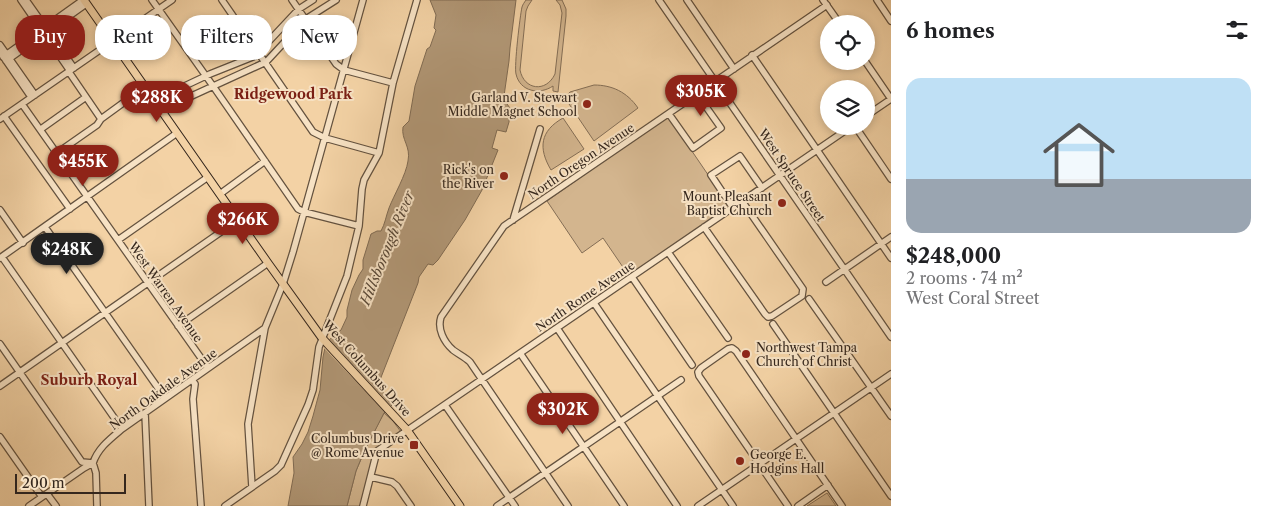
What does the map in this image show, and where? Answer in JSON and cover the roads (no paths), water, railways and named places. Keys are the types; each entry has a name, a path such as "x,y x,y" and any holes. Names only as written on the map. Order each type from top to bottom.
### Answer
{"main road":[{"name":"West Columbus Drive","path":"84,1 95,16"},
{"name":"West Columbus Drive","path":"126,60 324,340 407,430 460,506"}],"street":[{"path":"21,0 32,15"},
{"path":"26,0 35,15"},
{"path":"152,0 298,209 359,226"},
{"path":"151,15 172,0"},
{"path":"222,0 233,15"},
{"path":"292,0 303,15"},
{"path":"272,38 299,9 312,0"},
{"path":"312,15 336,0"},
{"path":"225,506 281,465 308,405 313,390 319,348 324,340 347,276 359,226 364,180 379,153 393,83 417,0"},
{"name":"West Spruce Street","path":"659,0 891,337"},
{"path":"686,0 734,69"},
{"path":"877,0 891,22"},
{"path":"65,15 84,1"},
{"path":"252,487 248,424 265,328 283,284 363,1"},
{"path":"825,2 834,15"},
{"name":"North Oregon Avenue","path":"482,379 470,362 451,348 441,333 439,322 445,310 504,226 734,69 825,2"},
{"path":"0,45 5,57 33,96"},
{"path":"162,110 266,62 282,45"},
{"path":"70,209 2,118 95,53"},
{"path":"752,55 891,258"},
{"path":"64,60 86,98 101,119"},
{"path":"154,100 245,60"},
{"path":"333,60 344,70 393,83"},
{"path":"266,62 313,132 325,138 379,153"},
{"path":"871,70 891,99 875,110"},
{"path":"57,153 97,126 101,119 145,87"},
{"path":"669,114 693,148 721,128 697,94"},
{"path":"41,129 86,98"},
{"name":"West Warren Avenue","path":"22,104 208,368"},
{"path":"513,220 540,129"},
{"path":"122,429 1,258 178,133"},
{"name":"North Rome Avenue","path":"363,506 378,451 840,135"},
{"path":"859,135 891,179"},
{"path":"733,208 711,175 740,156 762,188"},
{"path":"220,194 265,161"},
{"path":"118,240 208,177"},
{"path":"704,227 768,317 802,296 802,290 742,201"},
{"path":"0,210 22,243"},
{"path":"0,386 238,220"},
{"path":"45,227 165,398"},
{"path":"826,282 891,236"},
{"path":"668,252 728,338"},
{"path":"178,326 268,263"},
{"path":"632,277 692,365"},
{"path":"809,299 891,416"},
{"path":"594,302 733,506"},
{"path":"773,324 891,496"},
{"name":"North Oakdale Avenue","path":"29,506 93,463 95,456 103,446 122,429 265,328"},
{"path":"556,328 678,506"},
{"path":"0,344 82,462 93,463 96,473 97,506"},
{"path":"788,506 699,376 698,372 701,368 728,349 732,348 736,351 842,506"},
{"path":"520,353 624,506"},
{"path":"698,506 891,374"},
{"path":"482,379 568,506"},
{"path":"192,380 195,384 193,399 201,506"},
{"path":"497,506 681,380"},
{"path":"445,404 515,506"},
{"path":"145,413 149,506"},
{"path":"0,437 45,496 56,506"},
{"path":"370,477 392,482 411,506"},
{"path":"798,506 828,485"}],"water":[{"name":"Hillsborough River","path":"430,0 516,0 504,96 510,108 509,122 506,132 497,130 492,148 498,150 482,190 465,220 438,260 433,265 428,264 419,277 378,385 392,405 384,413 363,454 356,471 347,506 288,506 294,473 293,457 308,432 313,416 320,390 325,348 329,340 341,330 347,317 352,290 363,269 363,260 371,234 381,231 407,167 409,156 403,136 403,127 409,121 415,86 427,49 430,47 436,30 434,28 436,15"}],"place":[{"name":"Garland V. Stewart Middle Magnet School","path":"587,104"},
{"name":"Rick's on the River","path":"504,176"},
{"name":"Mount Pleasant Baptist Church","path":"782,203"},
{"name":"Northwest Tampa Church of Christ","path":"746,354"},
{"name":"Columbus Drive @ Rome Avenue","path":"414,445"},
{"name":"George E. Hodgins Hall","path":"740,461"}],"district":[{"name":"Ridgewood Park","path":"293,94"},
{"name":"Suburb Royal","path":"89,380"}]}
